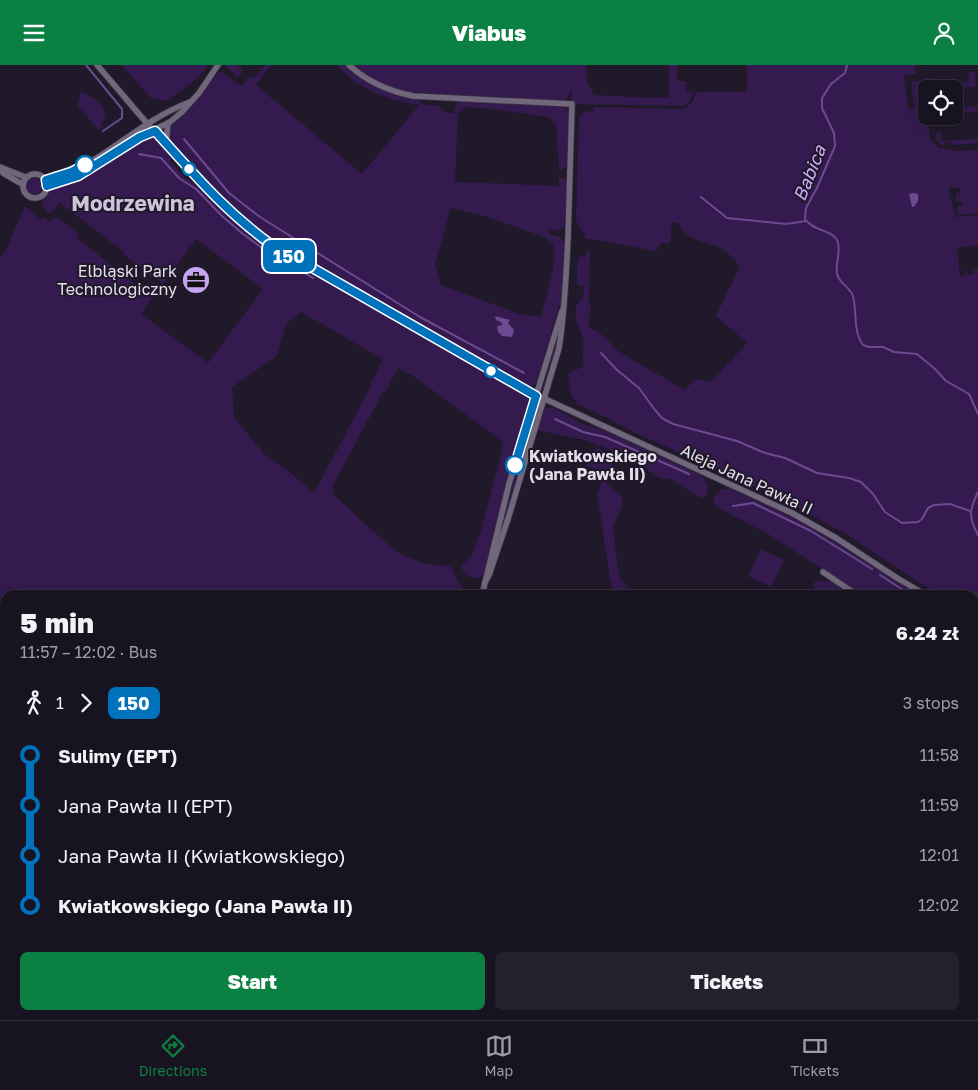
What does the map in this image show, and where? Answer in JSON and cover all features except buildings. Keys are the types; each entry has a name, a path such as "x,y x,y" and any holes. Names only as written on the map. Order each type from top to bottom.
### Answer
{"street":[{"name":"Aleja Jana Pawła II","path":"97,65 225,208 269,243 536,396 792,513 836,538 916,590"},
{"path":"46,183 78,176 140,137 168,123 182,112 209,81 218,65"},
{"path":"349,65 372,82 413,96 572,104 564,319 559,348 508,519 485,582"},
{"path":"46,183 85,165 148,123 178,106 190,102"},
{"path":"166,143 168,123"},
{"path":"0,168 25,177"},
{"path":"0,168 3,173 22,184"},
{"path":"32,173 40,174 46,183 44,194 41,197 32,198 24,193 22,184 25,177 32,173"},
{"path":"483,590 509,485 563,309"},
{"path":"823,572 850,590"}],"shaded area":[{"path":"122,65 208,65 194,81 165,101 151,98"},
{"path":"225,65 237,65 243,71 237,77"},
{"path":"265,65 271,65 256,85 362,174 419,105 374,93 355,81 337,65 346,65 354,73 371,84 421,99 420,104 439,106 446,113 454,113 457,102 472,101 560,106 569,112 567,167 559,171 556,125 549,117 466,107 458,113 455,182 559,186 559,177 567,182 564,227 557,231 550,229 549,234 560,237 564,242 562,297 534,385 524,386 515,382 485,362 476,359 299,258 258,231 216,195 173,143 170,138 170,127 188,111 218,73 222,72 241,86 250,76 254,78","holes":["451,208 485,216 547,238 553,245 552,273 541,316 522,315 441,285 435,264"]},
{"path":"353,65 586,65 587,82 594,95 652,98 669,97 669,65 677,65 677,81 686,81 686,91 692,92 692,95 688,103 682,106 572,104 572,91 564,101 406,92 377,82"},
{"path":"747,65 918,65 915,66 916,74 904,75 908,109 914,108 911,81 918,81 918,125 929,125 930,142 933,142 939,148 952,151 978,150 978,213 958,215 957,206 963,205 962,201 956,201 956,193 961,193 960,188 949,187 956,217 978,215 978,245 957,248 960,276 964,276 965,270 967,275 973,275 973,269 978,269 978,590 933,590 926,587 846,534 782,499 627,429 606,417 576,404 577,401 573,399 568,375 572,371 583,367 583,339 575,312 576,307 583,298 584,287 577,285 577,263 579,257 584,257 589,250 589,304 591,305 588,326 607,339 621,353 685,390 695,379 711,382 747,343 716,316 740,266 725,251 692,238 678,223 672,222 670,243 661,243 656,251 585,238 576,221 579,118 585,111 594,112 593,107 682,109 690,104 697,92 747,92"},
{"path":"968,72 975,72 976,87 963,88 963,82 969,82"},
{"path":"81,92 97,101 104,111 106,116 101,125 103,127 99,130 77,105"},
{"path":"977,106 977,112 963,113 963,107"},
{"path":"936,133 941,133 941,141 978,139 978,143 951,145 951,142 945,142 944,146 937,141"},
{"path":"151,136 166,149 173,158 170,161 183,176 197,185 230,218 252,235 283,256 526,395 531,406 509,472 484,575 476,578 470,577 460,566 472,556 482,527 503,447 501,440 413,376 398,368 332,487 334,495 402,555 422,563 452,567 464,590 0,590 0,257 5,252 25,206 40,220 44,217 49,222 54,217 57,217 78,233 77,238 152,298 141,314 208,363 263,289 196,239 163,284 60,203 51,213 48,213 43,207 43,200 51,189 82,177 144,137","holes":["301,312 383,359 314,493 264,454 234,417 232,387 277,356 286,324"]},
{"path":"34,178 40,180 42,186 40,192 34,194 28,192 26,186 28,180"},
{"path":"909,194 918,194 918,201 912,207"},
{"path":"562,315 555,354 541,395"},
{"path":"495,316 510,320 508,323 514,330 512,337 502,336 498,332 497,326 502,325 502,323 496,320"},
{"path":"537,404 539,404 488,574 511,484 532,413"},
{"path":"548,408 554,408 580,423 605,431 700,475 707,485 707,494 701,498 670,479 662,479 637,463 585,440 536,430 542,412"},
{"path":"596,447 617,457 605,475 605,482 622,497 622,507 613,526 620,579 631,590 612,590 597,494 605,474 586,466"},
{"path":"722,489 730,489 796,519 910,590 855,590 768,534 717,507 714,503 714,497"},
{"path":"761,549 784,560 771,587 748,576"},
{"path":"815,581 833,582 845,590 812,590"}],"waterway":[{"path":"86,65 122,109 122,118 103,131"},
{"name":"Babica","path":"847,65 845,73 831,84 822,98 822,108 834,133 835,146 806,208 805,219 813,226 831,234 837,240 839,248 837,274 853,296 856,328 863,345 883,347 894,352 917,354 946,381 969,394 978,414"},
{"path":"184,139 229,193 260,217 420,317 524,373"},
{"path":"139,154 161,158 179,178 196,189 223,217 243,234 266,251 313,278"},
{"path":"701,197 727,218 786,224 806,221"},
{"path":"601,353 617,370 639,388 662,418 673,424 737,441 765,453 785,458 817,473 849,478 861,482 873,494 885,512 902,523 918,522 922,519 928,508 934,505 950,504 970,511"},
{"path":"555,419 583,432 605,437 689,474"},
{"name":"Babica","path":"978,492 971,509 971,518 978,535"},
{"path":"733,506 753,503 811,531 872,569"},
{"path":"880,575 903,590"}],"bus line":[{"name":"150","path":"85,165 71,172 46,180 47,186 78,176 140,137 155,131 214,197 236,218 269,243 536,396 515,465"}],"place":[{"name":"Elbląski Park Technologiczny","path":"196,280"},
{"name":"Kwiatkowskiego (Jana Pawła II)","path":"515,465"}],"district":[{"name":"Modrzewina","path":"133,203"}]}
